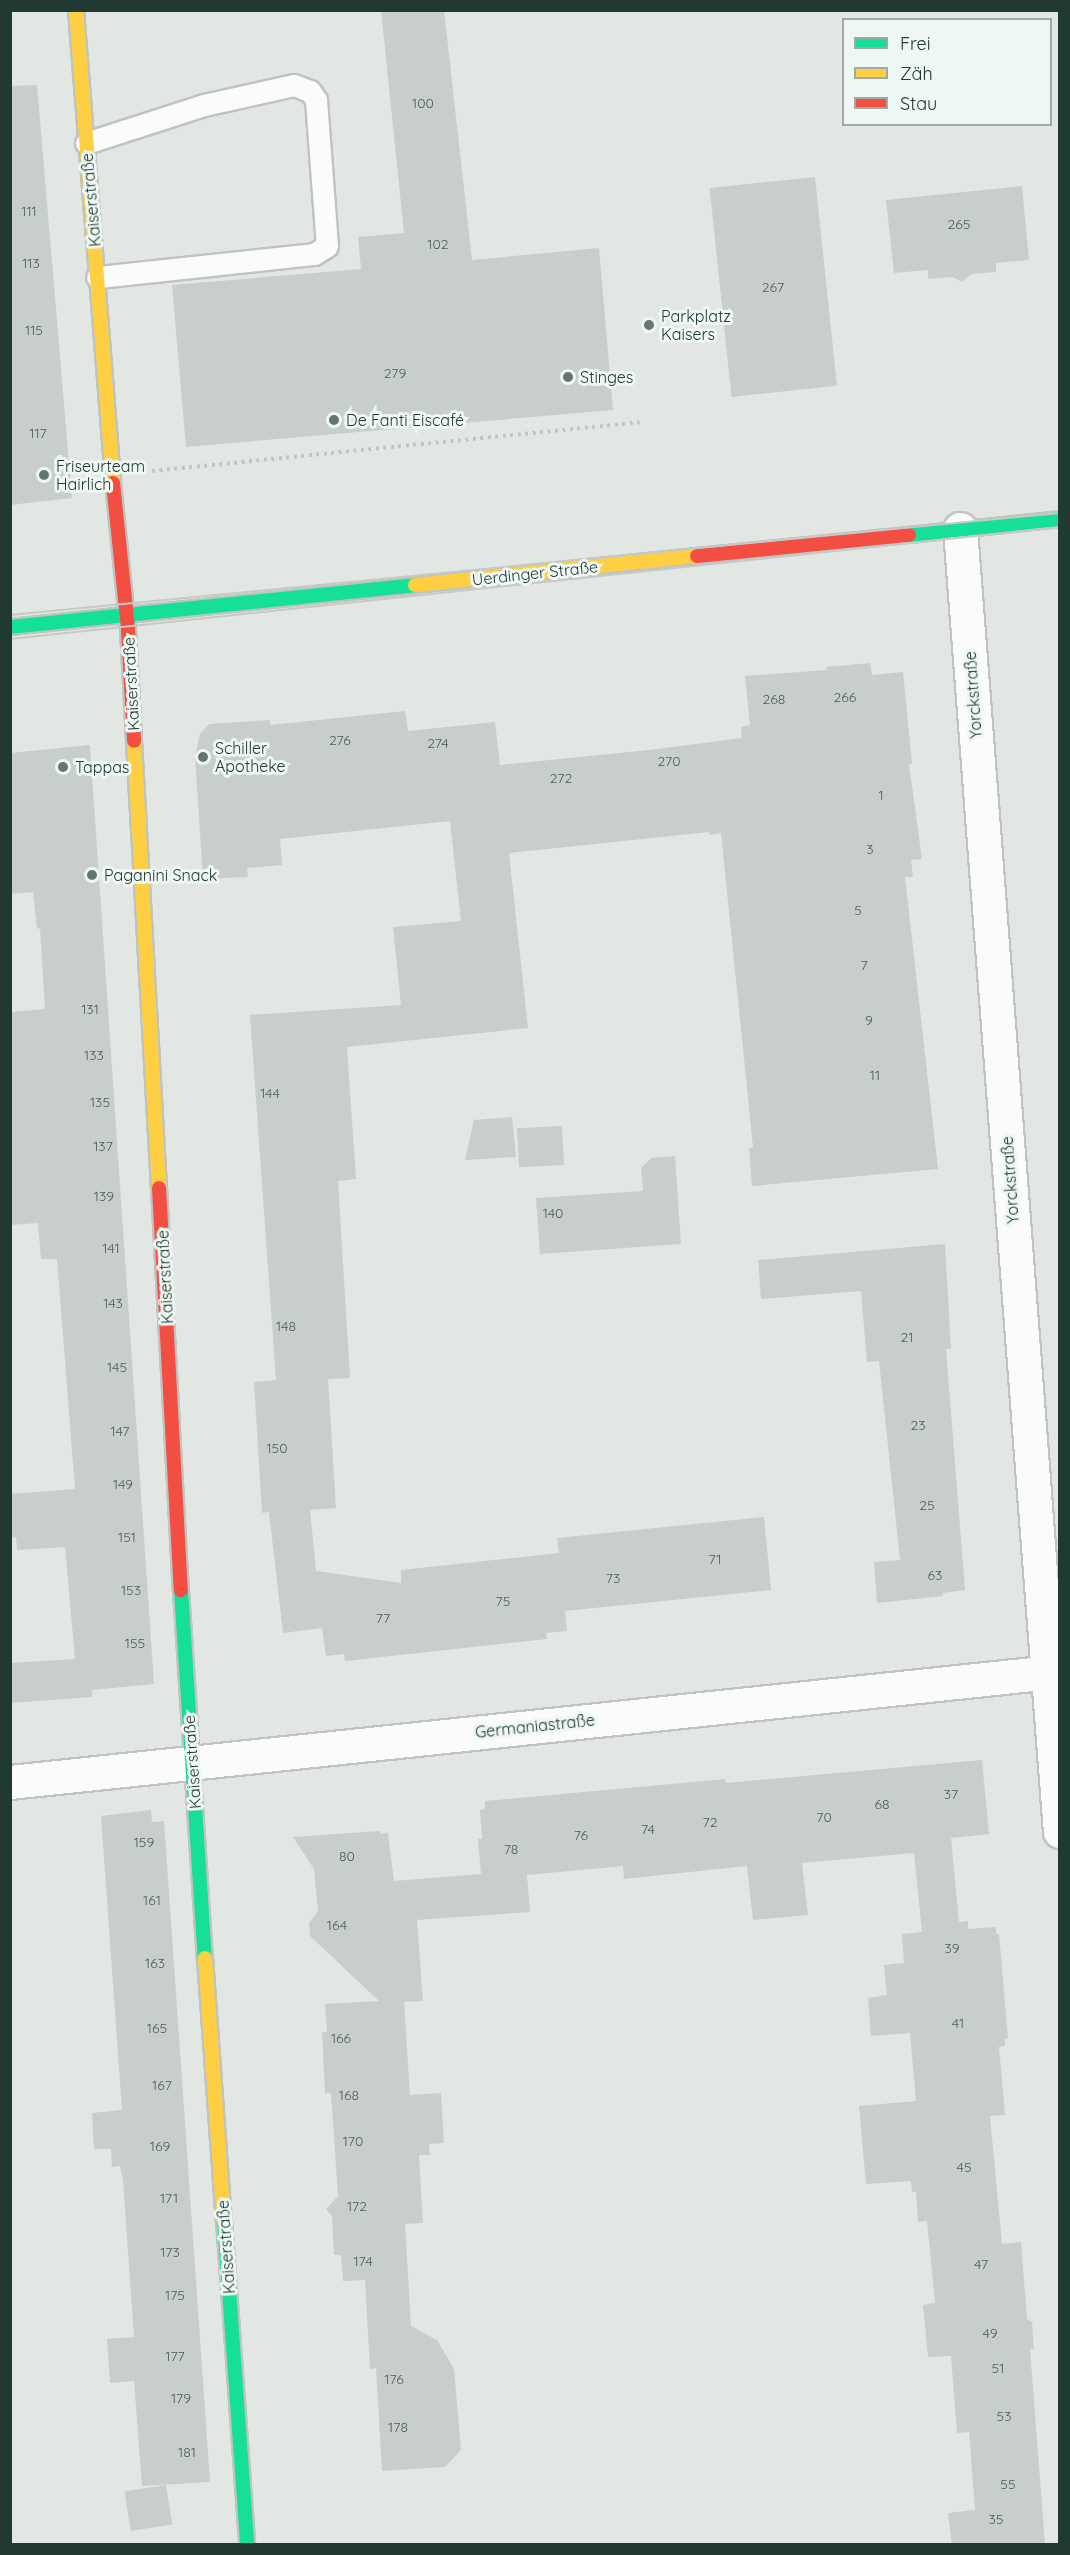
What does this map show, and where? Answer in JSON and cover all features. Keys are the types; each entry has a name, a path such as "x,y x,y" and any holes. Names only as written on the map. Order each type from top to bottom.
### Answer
{"street":[{"name":"Kaiserstraße","path":"76,10 112,475 126,615 160,1175 191,1764 247,2544"},
{"name":"Uerdinger Straße","path":"10,627 1059,519"},
{"name":"Yorckstraße","path":"960,529 1053,1672 1059,1830"},
{"name":"Germaniastraße","path":"10,1782 1053,1672"}],"lane":[{"path":"86,143 204,105 294,85 310,91 316,100 327,246 314,254 97,277"}],"path":[{"path":"112,475 640,422"}],"building":[{"path":"381,10 444,10 472,260 599,248 613,410 186,447 172,285 361,269 358,237 404,233"},
{"path":"37,85 72,498 10,505 10,86"},
{"path":"815,177 837,386 732,397 710,188"},
{"path":"1022,186 1029,260 996,263 996,272 972,274 962,282 953,277 928,279 928,270 894,273 886,200"},
{"path":"870,663 872,675 903,672 912,764 909,764 922,859 911,860 913,877 905,877 938,1169 752,1186 749,1148 753,1147 721,833 709,835 709,832 509,853 528,1028 347,1047 356,1179 338,1181 350,1378 328,1379 336,1508 310,1510 316,1571 401,1583 401,1570 559,1553 557,1538 764,1517 771,1590 565,1611 567,1631 546,1633 547,1639 345,1661 344,1654 326,1656 322,1628 283,1633 269,1512 262,1513 254,1382 276,1380 250,1015 401,1005 393,927 461,921 450,821 280,839 282,865 247,868 248,877 203,879 195,756 200,734 209,724 270,720 270,725 405,711 408,731 495,722 500,765 649,750 742,738 741,727 750,725 745,676 827,670 826,667"},
{"path":"90,745 154,1684 92,1690 92,1697 10,1703 10,1663 75,1659 65,1547 17,1550 16,1537 10,1538 10,1494 75,1489 57,1259 41,1259 38,1223 10,1225 10,1012 45,1009 40,928 37,929 33,892 10,894 10,753"},
{"path":"512,1117 516,1157 465,1160 474,1120"},
{"path":"562,1126 564,1165 519,1167 517,1128"},
{"path":"675,1156 681,1244 540,1254 536,1198 643,1191 641,1168 651,1158"},
{"path":"945,1244 951,1349 946,1349 965,1590 943,1593 943,1596 877,1603 874,1562 900,1560 879,1361 867,1362 861,1291 761,1299 758,1260"},
{"path":"982,1760 989,1834 951,1838 959,1922 968,1921 968,1929 996,1927 996,1934 999,1934 1008,2038 1005,2039 1005,2046 999,2047 1005,2115 990,2116 1002,2244 1021,2242 1027,2319 1032,2322 1034,2349 1030,2349 1045,2544 952,2544 948,2513 975,2510 969,2432 957,2433 951,2356 928,2357 923,2305 935,2303 927,2221 918,2222 916,2192 912,2192 911,2181 866,2184 859,2106 916,2101 910,2033 871,2036 868,1998 887,1995 884,1965 904,1963 902,1934 922,1932 914,1853 802,1863 808,1915 753,1920 747,1866 624,1879 623,1866 527,1875 530,1912 417,1920 423,2001 404,2002 410,2095 441,2093 444,2143 429,2144 430,2155 419,2155 423,2223 405,2224 411,2326 437,2340 454,2369 461,2450 445,2467 382,2471 376,2368 370,2369 365,2280 343,2281 341,2255 334,2255 332,2216 326,2209 338,2196 331,2093 325,2093 322,2032 327,2032 325,2004 379,2001 310,1936 309,1923 318,1911 314,1869 293,1837 380,1831 380,1834 388,1833 394,1881 481,1874 478,1839 482,1839 480,1810 485,1809 485,1801 725,1779 726,1783"},
{"path":"151,1810 152,1822 164,1821 210,2482 142,2486 134,2381 110,2383 107,2339 134,2337 123,2180 120,2166 112,2167 111,2149 94,2149 92,2113 122,2110 101,1816"},
{"path":"166,2485 172,2525 131,2531 125,2492"}],"tram line":[{"path":"10,615 1060,513"},
{"path":"10,639 1060,527"}],"traffic: fast":[{"path":"909,535 1060,519"},
{"path":"10,627 415,585"},
{"path":"181,1590 205,1958"},
{"path":"224,2220 247,2544"}],"traffic: slow":[{"path":"76,10 113,483"},
{"path":"415,585 697,556"},
{"path":"134,741 159,1188"},
{"path":"205,1958 224,2220"}],"traffic: jam":[{"path":"113,483 128,629 134,741"},
{"path":"697,556 909,535"},
{"path":"159,1188 181,1590"}],"place":[{"name":"Parkplatz Kaisers","path":"649,325"},
{"name":"Stinges","path":"568,377"},
{"name":"De Fanti Eiscafé","path":"334,420"},
{"name":"Friseurteam Hairlich","path":"44,475"},
{"name":"Schiller Apotheke","path":"203,757"},
{"name":"Tappas","path":"63,767"},
{"name":"Paganini Snack","path":"92,875"}]}
